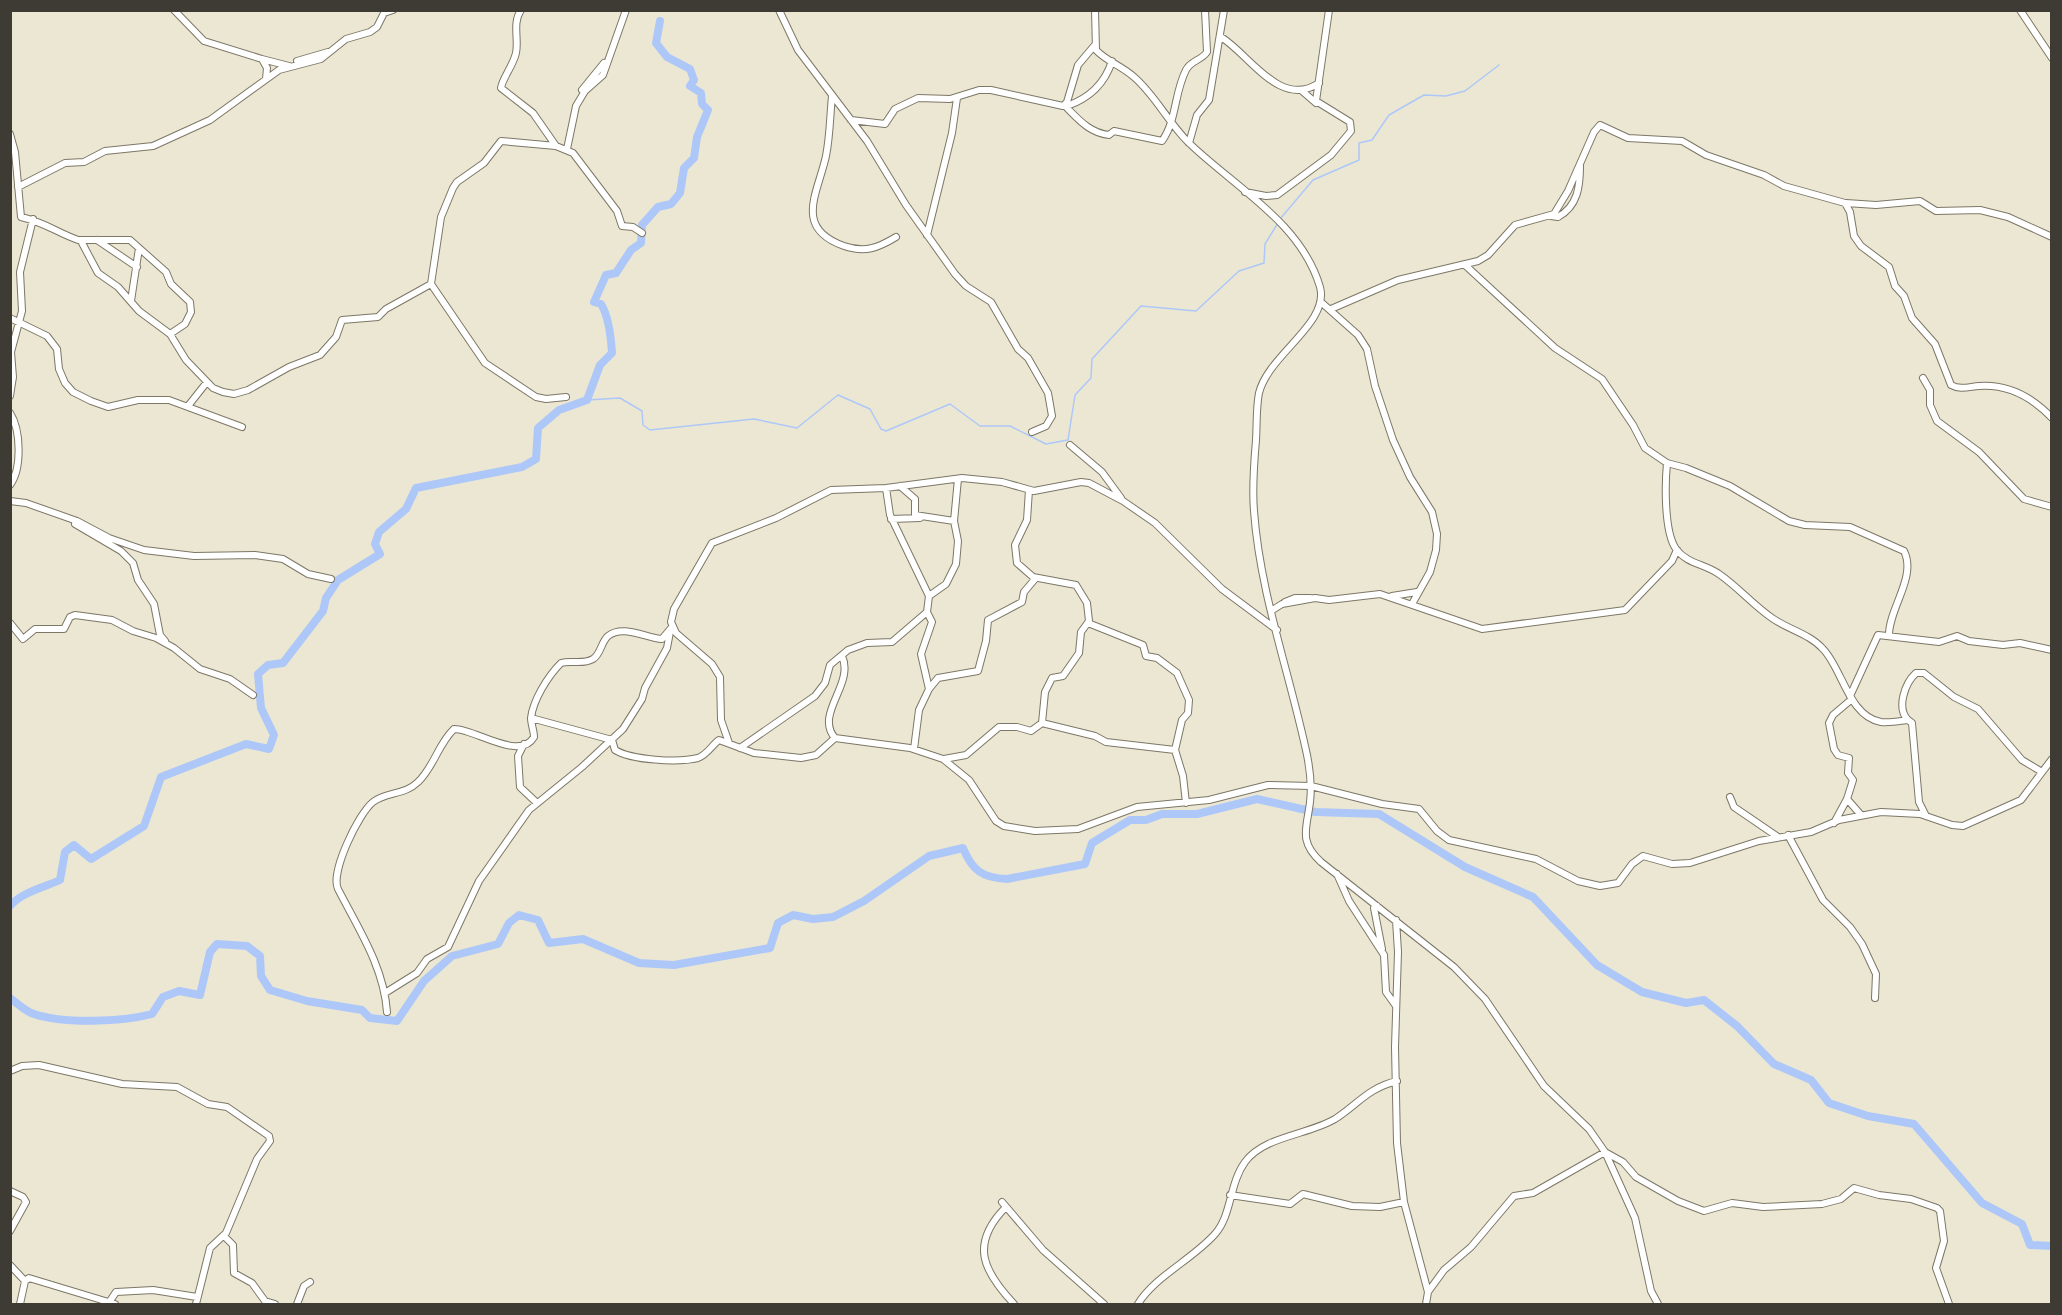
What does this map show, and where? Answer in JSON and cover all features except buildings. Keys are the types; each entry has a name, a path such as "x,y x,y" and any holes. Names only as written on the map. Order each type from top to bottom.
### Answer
{"street":[{"path":"174,10 204,41 291,66"},
{"path":"18,187 65,163 84,162 105,151 141,149 158,144 219,116 266,79 291,66 321,59 346,39 370,32 377,27 384,13 393,10"},
{"path":"521,10 517,17 517,48 513,66 502,82 501,88 533,114 556,146"},
{"path":"567,149 582,89 609,59 626,10"},
{"path":"779,10 798,50 851,120 927,235 961,281 991,302 1018,349 1028,358 1048,393 1052,411 1050,421 1041,430 1032,432"},
{"path":"1095,10 1094,46 1098,52 1141,83 1172,125 1189,143 1282,225 1306,255 1319,283 1322,303 1327,309 1332,309 1398,280 1442,267 1465,265 1488,255 1515,225 1557,212 1594,132 1600,125 1628,138 1682,141 1707,155 1764,175 1785,186 1845,203 1876,205 1920,201 1936,211 1980,210 2008,218 2052,237"},
{"path":"1094,46 1078,65 1066,108 1086,126 1106,135 1114,131 1161,141 1172,125 1177,93 1186,69 1207,52 1205,10"},
{"path":"1316,103 1329,10"},
{"path":"2020,10 2052,58"},
{"path":"1189,143 1197,116 1209,100 1221,37 1222,11"},
{"path":"1221,37 1235,46 1272,82 1301,90 1310,89 1319,83"},
{"path":"262,59 267,68 266,79"},
{"path":"851,120 885,124 895,109 918,98 957,98 979,90 991,90 1062,106 1092,93 1106,75 1112,61"},
{"path":"1245,192 1266,196 1277,195 1331,155 1351,131 1350,122 1316,103 1301,90"},
{"path":"832,95 827,149 812,209 814,224 825,237 857,250 878,248 896,237"},
{"path":"927,235 952,133 957,98"},
{"path":"10,134 15,152 18,187 15,209 21,217 51,226 67,238 130,240 166,272 171,284 191,305 185,324 170,334"},
{"path":"566,397 546,399 536,397 485,363 431,284 441,218 457,182 484,163 501,141 567,149 577,157 617,211 622,226 633,227 642,233"},
{"path":"1551,215 1555,218 1565,213 1579,192 1580,164"},
{"path":"1845,203 1850,212 1854,236 1861,246 1889,267 1895,286 1904,296 1912,318 1935,344 1951,385 1963,389 2003,387 2026,397 2052,418"},
{"path":"10,396 14,377 11,352 20,322 22,302 20,272 33,219"},
{"path":"80,240 98,273 118,287 170,334 186,360 213,388 228,393 257,386 289,367 323,353 336,337 342,320 378,317 386,309 431,284"},
{"path":"96,240 137,267"},
{"path":"131,301 139,248"},
{"path":"1465,265 1555,348 1602,379 1633,425 1645,448 1667,464 1686,468 1730,486 1789,521 1805,525 1850,527 1901,549 1907,557 1906,576 1890,620 1889,635"},
{"path":"1322,303 1311,322 1273,364 1259,394 1254,510 1271,611 1306,751 1311,786 1310,804 1304,830 1308,846 1316,858 1454,967 1485,999 1544,1086 1589,1129 1605,1152 1635,1218 1650,1291 1658,1305"},
{"path":"1332,309 1342,322 1358,335 1367,349 1375,386 1393,440 1410,477 1432,512 1437,534 1436,550 1430,572 1412,604"},
{"path":"10,318 50,338 57,349 62,379 80,396 104,406 149,399 169,400 242,427"},
{"path":"1923,378 1930,390 1930,405 1937,421 1984,456 2024,499 2052,507"},
{"path":"188,406 207,382"},
{"path":"10,413 17,432 17,473 10,485"},
{"path":"1070,445 1102,472 1123,501"},
{"path":"1667,464 1664,493 1670,538 1677,550 1691,562 1717,572 1769,616 1823,649 1851,698 1868,717 1878,722 1908,720"},
{"path":"385,993 417,973 428,959 448,947 479,881 528,810 612,740 640,704 667,648 672,614 676,604 716,540 776,518 831,490 886,488 957,479 1002,482 1029,490 1085,482 1123,501 1155,523 1222,589 1277,630"},
{"path":"929,596 946,584 954,569 958,546 954,521 957,479"},
{"path":"900,486 915,499 915,515 929,519"},
{"path":"886,488 891,519 929,596 927,612 932,622 921,659 929,689"},
{"path":"835,738 914,749 951,760 966,755 999,727 1017,727 1032,731 1042,723 1046,687 1052,678 1064,676 1079,652 1082,630 1088,623 1087,603 1076,585 1035,579 1019,565 1015,557 1016,541 1026,520 1029,490"},
{"path":"10,501 22,502 64,517 144,550 192,556 255,555 280,559 308,574 331,579"},
{"path":"64,517 129,558 138,580 149,593 159,620 160,635 168,644 200,669 230,679 253,695"},
{"path":"891,519 954,521"},
{"path":"1380,594 1477,628 1491,630 1516,623 1553,621 1625,610 1672,561 1677,550"},
{"path":"914,749 919,710 929,689 938,678 978,671 986,641 988,620 1022,602 1024,592 1035,579"},
{"path":"1271,611 1295,598 1329,600 1380,594 1403,596 1417,592"},
{"path":"740,748 815,696 825,683 830,665 848,650 862,644 892,642 927,612"},
{"path":"10,623 23,639 35,629 64,629 70,617 75,615 108,619 168,644"},
{"path":"1088,623 1143,645 1146,656 1156,657 1179,675 1188,696 1189,710 1182,720 1175,750 1183,776 1186,802"},
{"path":"537,803 519,787 518,756 524,744 534,737 531,718 541,692 561,663 586,662 594,659 606,639 616,633 627,632 660,639 671,629"},
{"path":"671,629 712,664 720,677 721,720 729,743"},
{"path":"1834,823 1847,799 1853,780 1848,772 1850,759 1836,753 1829,723 1833,715 1851,698 1878,635 1939,642 1957,636 2003,645 2020,643 2052,650"},
{"path":"835,738 830,730 829,718 843,680 845,665 842,656"},
{"path":"1916,813 1919,802 1917,762 1912,724 1902,706 1908,681 1916,673 1924,673 1954,697 1978,709 2022,760 2042,772"},
{"path":"531,718 612,740"},
{"path":"1042,723 1095,736 1106,742 1175,750"},
{"path":"387,1012 385,993 358,922 336,882 338,866 359,820 374,801 408,790 417,783 454,729 500,744 524,744"},
{"path":"612,740 615,750 621,754 650,758 697,758 719,740 754,753 791,758 811,757 835,738"},
{"path":"943,759 969,780 992,817 1004,825 1019,829 1046,832 1078,829 1137,807 1216,798 1259,786 1311,786 1382,804 1419,808 1437,831 1449,840 1536,859 1578,881 1600,886 1618,883 1632,864 1643,856 1672,864 1690,863 1779,837 1810,832 1861,815 1881,812 1916,813 1964,826 2020,800 2052,759"},
{"path":"1730,797 1734,807 1779,837"},
{"path":"1847,799 1861,815"},
{"path":"1919,802 1926,816"},
{"path":"1788,835 1823,900 1850,927 1862,944 1876,974 1875,998"},
{"path":"1336,873 1349,901 1384,955"},
{"path":"1377,906 1374,908 1384,955 1386,992 1396,1006"},
{"path":"1396,920 1398,952 1397,1143 1404,1202 1428,1292 1426,1305"},
{"path":"10,1071 22,1066 39,1065 122,1084 173,1086 208,1104 227,1107 259,1127 270,1140 257,1160 224,1236 210,1248 197,1301 135,1290 116,1292 112,1303 68,1292 29,1278 25,1281 20,1305"},
{"path":"1138,1305 1146,1293 1190,1259 1215,1234 1223,1219 1236,1177 1253,1155 1266,1147 1333,1120 1364,1094 1397,1081"},
{"path":"1428,1292 1444,1270 1472,1247 1514,1196 1533,1193 1605,1152"},
{"path":"1605,1152 1623,1162 1636,1177 1678,1201 1704,1211 1732,1203 1762,1207 1822,1204 1840,1199 1854,1188 1879,1195 1911,1199 1937,1208 1940,1211 1944,1241 1936,1268 1949,1305"},
{"path":"10,1191 22,1197 26,1202 10,1232"},
{"path":"1230,1195 1290,1204 1303,1194 1352,1206 1382,1207 1404,1202"},
{"path":"1014,1305 993,1281 984,1253 987,1231 1004,1205 1043,1250 1104,1305"},
{"path":"224,1236 233,1245 234,1273 251,1282 265,1301 275,1305"},
{"path":"10,1265 25,1281"},
{"path":"297,1305 304,1286 310,1282"}],"waterway":[{"path":"10,906 27,894 60,880 65,852 74,845 91,859 144,826 161,777 246,744 269,749 274,735 261,708 258,674 268,665 283,663 323,611 326,598 338,580 380,554 375,544 379,532 406,509 416,488 522,467 536,459 538,428 559,410 587,400 600,365 612,353 606,315 601,304 594,302 606,275 616,273 631,250 641,243 642,225 658,207 671,204 680,193 684,168 694,158 697,137 708,110 702,104 701,93 690,86 694,80 690,69 667,57 656,43 660,21"},
{"path":"1280,219 1313,180 1359,160 1359,143 1372,140 1389,115 1424,95 1446,96 1465,91 1499,65"},
{"path":"587,400 620,398 642,411 643,425 650,430 754,419 797,428 838,395 870,409 881,429 886,431 950,404 980,426 1010,426 1046,444 1068,440 1075,395 1091,378 1092,359 1141,306 1196,311 1239,271 1264,263 1265,244 1278,223"},
{"path":"10,998 31,1013 76,1021 109,1020 152,1014 163,997 179,991 200,995 210,952 217,944 247,946 260,956 261,976 270,990 307,1001 362,1010 370,1018 397,1021 424,981 452,956 498,944 509,923 519,915 538,920 549,943 583,939 639,963 674,965 770,948 778,923 793,915 813,919 833,917 864,901 929,856 963,848 970,862 984,875 1007,879 1085,864 1092,843 1130,820 1146,820 1162,814 1197,814 1257,799 1315,812 1379,814 1465,867 1533,897 1597,965 1642,992 1686,1003 1704,1000 1737,1026 1774,1064 1811,1080 1829,1103 1868,1116 1914,1124 1982,1203 2022,1224 2030,1245 2052,1246"}]}
